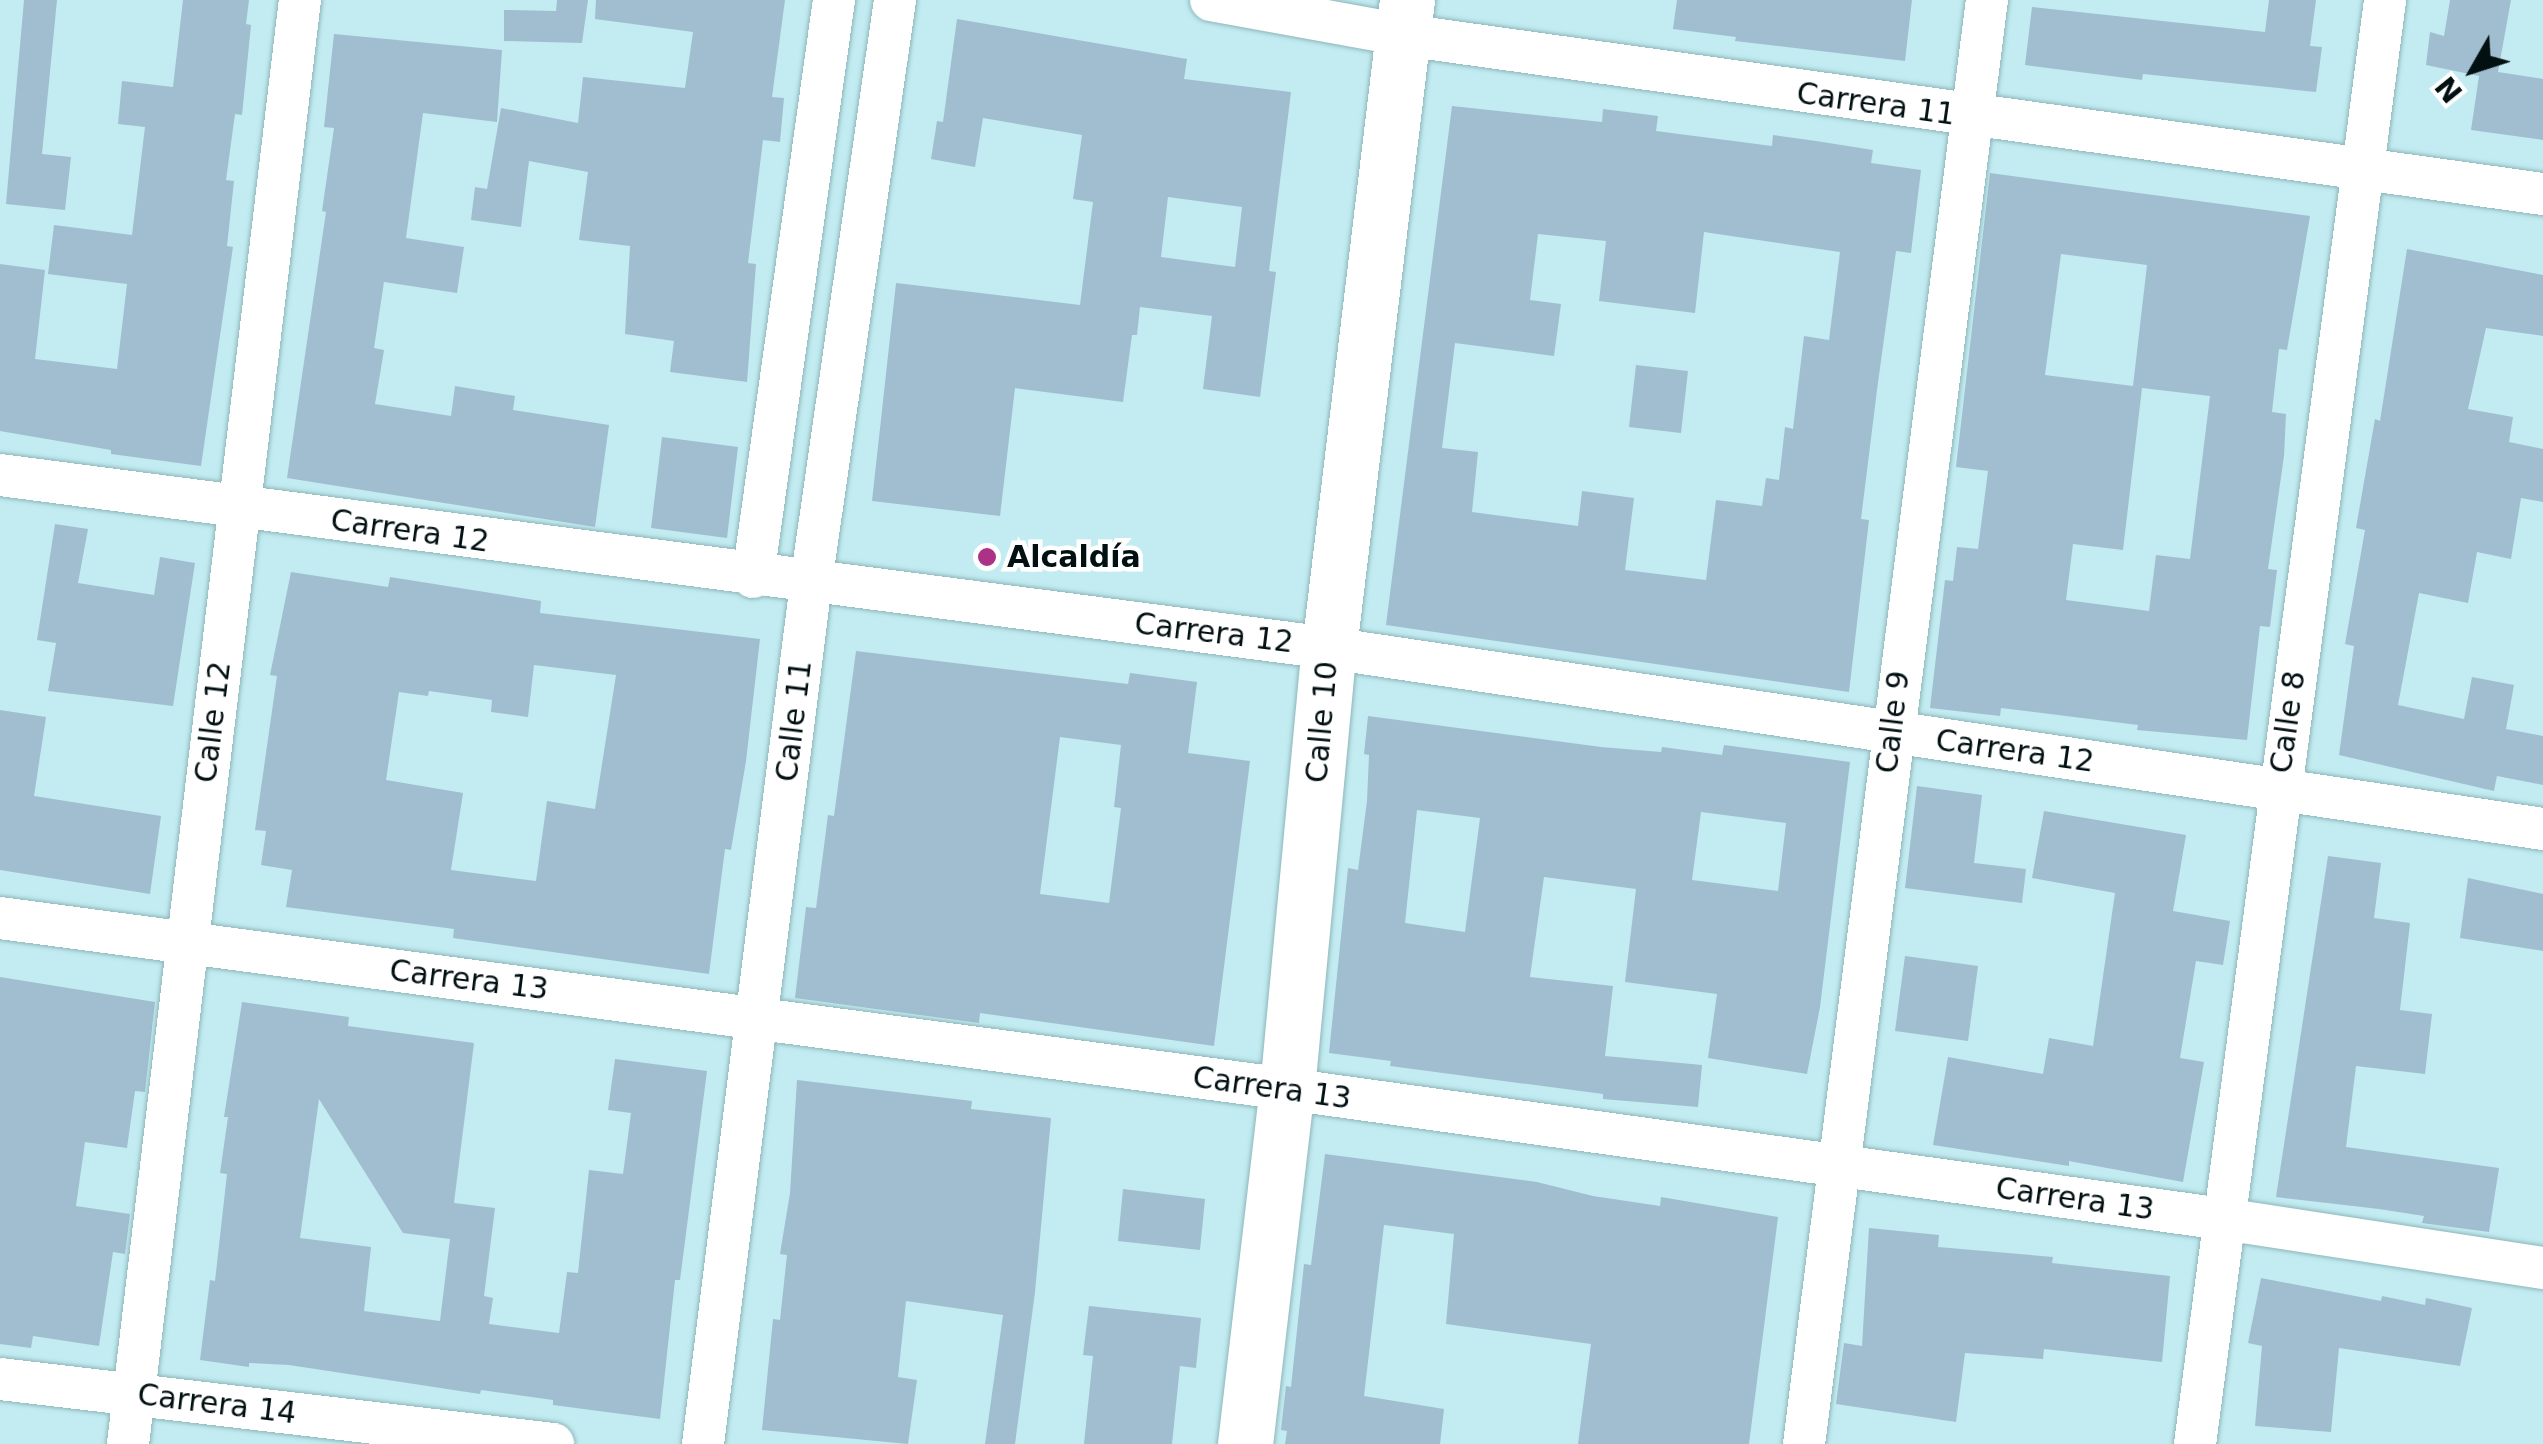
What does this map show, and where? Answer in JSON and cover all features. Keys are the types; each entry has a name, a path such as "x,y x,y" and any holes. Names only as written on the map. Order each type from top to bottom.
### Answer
{"street":[{"name":"Calle 12","path":"128,1444 300,0"},
{"path":"753,576 834,0"},
{"name":"Calle 11","path":"703,1444 812,583 896,0"},
{"name":"Carrera 11","path":"1212,0 1406,18 1972,118 2543,194"},
{"name":"Calle 9","path":"1804,1444 1987,0"},
{"name":"Calle 8","path":"2196,1444 2279,786 2385,0"},
{"name":"Calle 10","path":"1246,1444 1287,1090 1329,648 1406,18"},
{"name":"Carrera 12","path":"0,476 1329,648 2543,828"},
{"name":"Carrera 13","path":"0,918 1287,1090 2224,1219 2543,1268"},
{"name":"Carrera 14","path":"0,1379 553,1444"}],"building":[{"path":"24,0 57,0 42,154 71,157 65,210 6,204"},
{"path":"183,0 249,0 246,24 251,25 242,115 235,114 226,180 234,181 227,246 233,247 201,466 111,454 111,450 0,431 0,264 45,270 35,359 117,369 127,284 48,274 54,225 132,235 145,127 118,124 122,81 173,87"},
{"path":"557,0 588,0 582,43 504,41 504,10 556,11"},
{"path":"596,0 785,0 772,97 784,98 780,142 763,140 748,263 756,264 747,382 670,372 674,341 625,334 630,246 579,240 588,172 529,161 521,227 471,220 475,187 487,189 501,108 578,123 583,77 685,88 693,32 595,19"},
{"path":"1677,0 1912,0 1905,61 1735,41 1736,37 1673,29"},
{"path":"2269,0 2316,0 2310,46 2322,47 2316,92 2143,74 2142,80 2025,65 2032,7 2265,32"},
{"path":"2450,0 2511,0 2498,72 2543,79 2543,140 2471,130 2479,76 2426,65 2430,32 2444,36"},
{"path":"957,19 1187,59 1184,79 1291,92 1269,271 1276,272 1260,397 1203,389 1212,316 1140,307 1123,402 1015,388 1000,516 872,501 896,283 1080,305 1093,202 1073,199 1082,135 983,118 975,167 931,159 937,121 943,122","holes":["1168,197 1242,207 1235,267 1161,257"]},
{"path":"334,34 502,50 497,122 423,113 406,238 464,247 457,293 384,282 374,348 384,350 375,404 451,416 455,386 515,396 513,410 609,425 595,527 287,478 326,212 322,211 334,128 324,127"},
{"path":"1452,106 1602,122 1603,109 1658,116 1656,131 1772,146 1773,135 1816,141 1873,150 1871,163 1921,170 1911,253 1896,251 1861,519 1869,520 1849,692 1386,625","holes":["1704,232 1840,252 1829,340 1804,336 1793,429 1785,427 1779,480 1766,478 1762,506 1716,500 1706,580 1625,570 1634,498 1582,491 1578,526 1472,512 1478,452 1442,448 1455,343 1554,356 1561,304 1530,300 1538,234 1606,241 1599,301 1695,313"]},
{"path":"1990,173 2310,216 2287,350 2279,349 2272,412 2286,414 2284,456 2268,569 2277,570 2270,627 2260,626 2247,740 2137,730 2138,725 2001,708 2000,716 1930,708 1945,580 1953,581 1957,547 1978,549 1988,471 1956,467","holes":["2061,254 2147,265 2133,386 2045,375","2142,388 2210,396 2190,559 2156,555 2149,611 2066,600 2073,544 2123,550"]},
{"path":"2407,249 2543,275 2543,336 2486,328 2468,409 2513,417 2509,442 2543,449 2543,502 2521,498 2511,559 2477,552 2468,603 2419,593 2398,705 2464,719 2472,677 2514,685 2506,729 2543,736 2543,785 2497,776 2494,791 2339,755 2354,646 2345,644 2365,530 2356,528 2375,419 2380,421"},
{"path":"1636,365 1688,371 1681,433 1629,427"},
{"path":"662,437 738,447 727,538 651,528"},
{"path":"55,524 88,529 78,583 154,595 160,557 195,563 173,706 48,691 56,643 37,640"},
{"path":"291,572 388,587 390,577 541,601 540,613 760,639 746,761 731,850 725,849 709,974 453,938 454,929 286,907 292,870 261,865 266,831 255,830 277,676 270,675","holes":["534,665 616,675 595,809 547,801 536,881 451,870 463,793 386,780 399,692 428,696 429,691 492,700 491,712 528,717"]},
{"path":"856,651 1128,684 1130,673 1197,682 1188,753 1250,761 1214,1046 980,1013 979,1023 795,998 806,907 816,908 828,815 834,816","holes":["1060,737 1121,745 1114,807 1121,808 1109,903 1040,894"]},
{"path":"0,710 46,717 34,796 161,816 150,894 0,870"},
{"path":"1368,716 1601,747 1661,752 1662,747 1722,755 1724,745 1850,762 1820,1007 1807,1074 1708,1058 1717,994 1625,982 1636,889 1544,877 1530,977 1613,986 1605,1056 1702,1065 1698,1107 1603,1099 1603,1094 1390,1066 1391,1061 1329,1053 1348,868 1358,870 1367,801 1369,755 1364,754","holes":["1417,810 1480,818 1465,932 1405,923","1701,812 1786,823 1778,891 1692,880"]},
{"path":"1917,786 1982,795 1974,863 2026,869 2022,903 1905,888"},
{"path":"2044,811 2186,835 2173,911 2230,921 2223,965 2196,961 2180,1058 2204,1062 2183,1182 2069,1161 2069,1166 1933,1145 1948,1057 2043,1074 2049,1038 2093,1046 2115,893 2032,878"},
{"path":"2328,856 2381,863 2374,918 2410,923 2400,1010 2432,1014 2425,1074 2356,1066 2346,1147 2499,1168 2489,1232 2422,1223 2424,1216 2276,1197"},
{"path":"2468,878 2543,894 2543,951 2460,938"},
{"path":"1905,956 1978,966 1968,1041 1895,1031"},
{"path":"0,977 155,1002 145,1092 135,1091 127,1148 85,1142 76,1206 130,1214 125,1254 113,1252 99,1346 33,1336 31,1348 0,1344"},
{"path":"242,1002 349,1017 348,1026 474,1043 454,1203 495,1208 484,1296 493,1298 489,1324 559,1333 567,1272 578,1273 589,1170 623,1174 631,1113 608,1110 615,1059 707,1071 680,1280 675,1280 660,1419 553,1405 553,1400 481,1390 480,1394 289,1365 249,1363 249,1367 200,1360 210,1280 215,1281 227,1174 220,1173 228,1117 224,1117","holes":["319,1099 403,1233 450,1239 440,1321 364,1311 371,1247 300,1238"]},
{"path":"797,1080 972,1101 971,1109 1051,1118 1035,1292 1015,1444 985,1444 1003,1315 906,1301 898,1377 917,1380 908,1444 762,1430 773,1319 780,1320 787,1255 780,1254 790,1193"},
{"path":"1325,1154 1537,1182 1593,1196 1660,1206 1661,1197 1778,1217 1749,1444 1578,1444 1591,1344 1446,1324 1454,1234 1384,1225 1364,1396 1444,1409 1440,1444 1285,1444 1287,1431 1281,1430 1286,1386 1291,1387 1304,1264 1311,1265"},
{"path":"1123,1189 1205,1199 1200,1250 1118,1241"},
{"path":"1869,1228 1939,1235 1938,1247 2053,1257 2052,1263 2170,1276 2162,1362 2044,1349 2043,1359 1965,1353 1956,1422 1836,1404 1844,1343 1862,1346"},
{"path":"2261,1278 2381,1301 2382,1296 2425,1305 2426,1298 2472,1308 2460,1366 2339,1348 2331,1432 2255,1426 2262,1346 2248,1343"},
{"path":"1089,1306 1201,1318 1196,1368 1180,1366 1172,1444 1084,1444 1093,1356 1083,1355"}],"place":[{"name":"Alcaldía","path":"987,557"}]}
